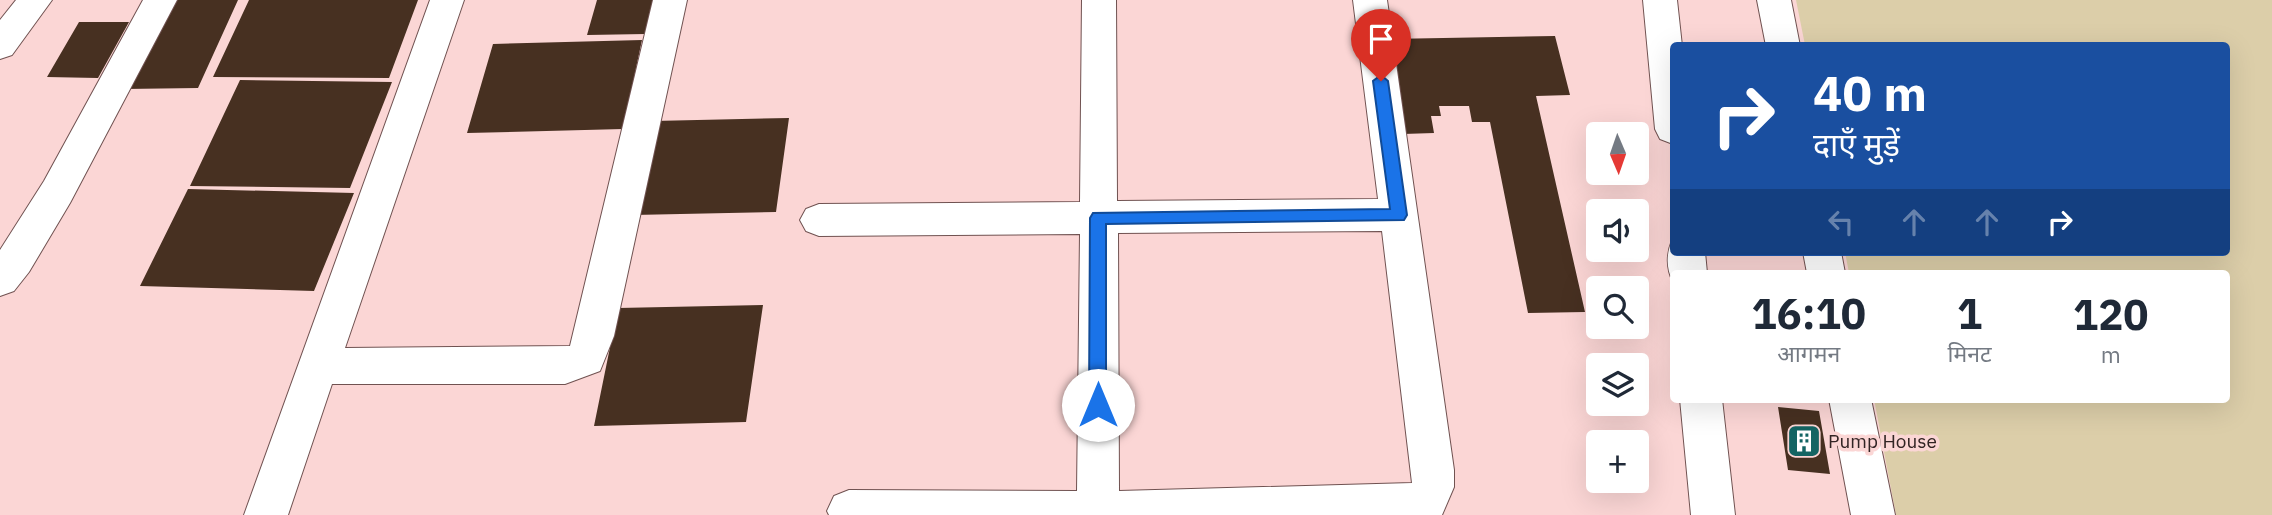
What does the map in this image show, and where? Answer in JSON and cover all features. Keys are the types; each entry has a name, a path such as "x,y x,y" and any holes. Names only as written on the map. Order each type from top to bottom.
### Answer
{"street":[{"path":"0,45 35,0"},
{"path":"0,279 15,260 57,192 160,0"},
{"path":"266,515 447,0"},
{"path":"318,366 565,366 586,358 594,336 670,0"},
{"path":"1098,512 1099,0"},
{"path":"849,511 1098,512 1410,505 1427,500 1433,487 1433,470 1370,0"},
{"path":"1660,0 1670,99"},
{"path":"1774,0 1782,42"},
{"path":"819,220 1399,215"},
{"path":"1701,403 1713,515"},
{"path":"1851,403 1872,515"}],"shaded area":[{"path":"1796,0 2272,0 2272,515 1896,515 1875,403 2230,403 2230,270 1848,270 1846,256 2230,256 2230,42 1804,42"}],"building":[{"path":"168,0 238,0 198,88 124,89"},
{"path":"249,0 418,0 389,78 213,77"},
{"path":"597,0 653,0 645,34 587,35"},
{"path":"79,22 129,22 98,78 47,77"},
{"path":"1555,36 1570,95 1536,96 1585,312 1528,313 1490,122 1472,122 1469,106 1439,106 1441,116 1431,116 1434,133 1403,134 1388,39"},
{"path":"642,40 623,129 467,133 493,44"},
{"path":"240,80 392,82 350,188 190,186"},
{"path":"789,118 776,212 633,215 653,121"},
{"path":"188,189 354,193 314,291 140,286"},
{"path":"763,305 746,422 594,426 618,308"},
{"name":"Pump House","path":"1778,407 1819,411 1830,474 1788,470"}],"place":[{"name":"Pump House","path":"1804,441"}],"route":[{"path":"1098,405 1098,218 1399,215 1381,81"}]}
